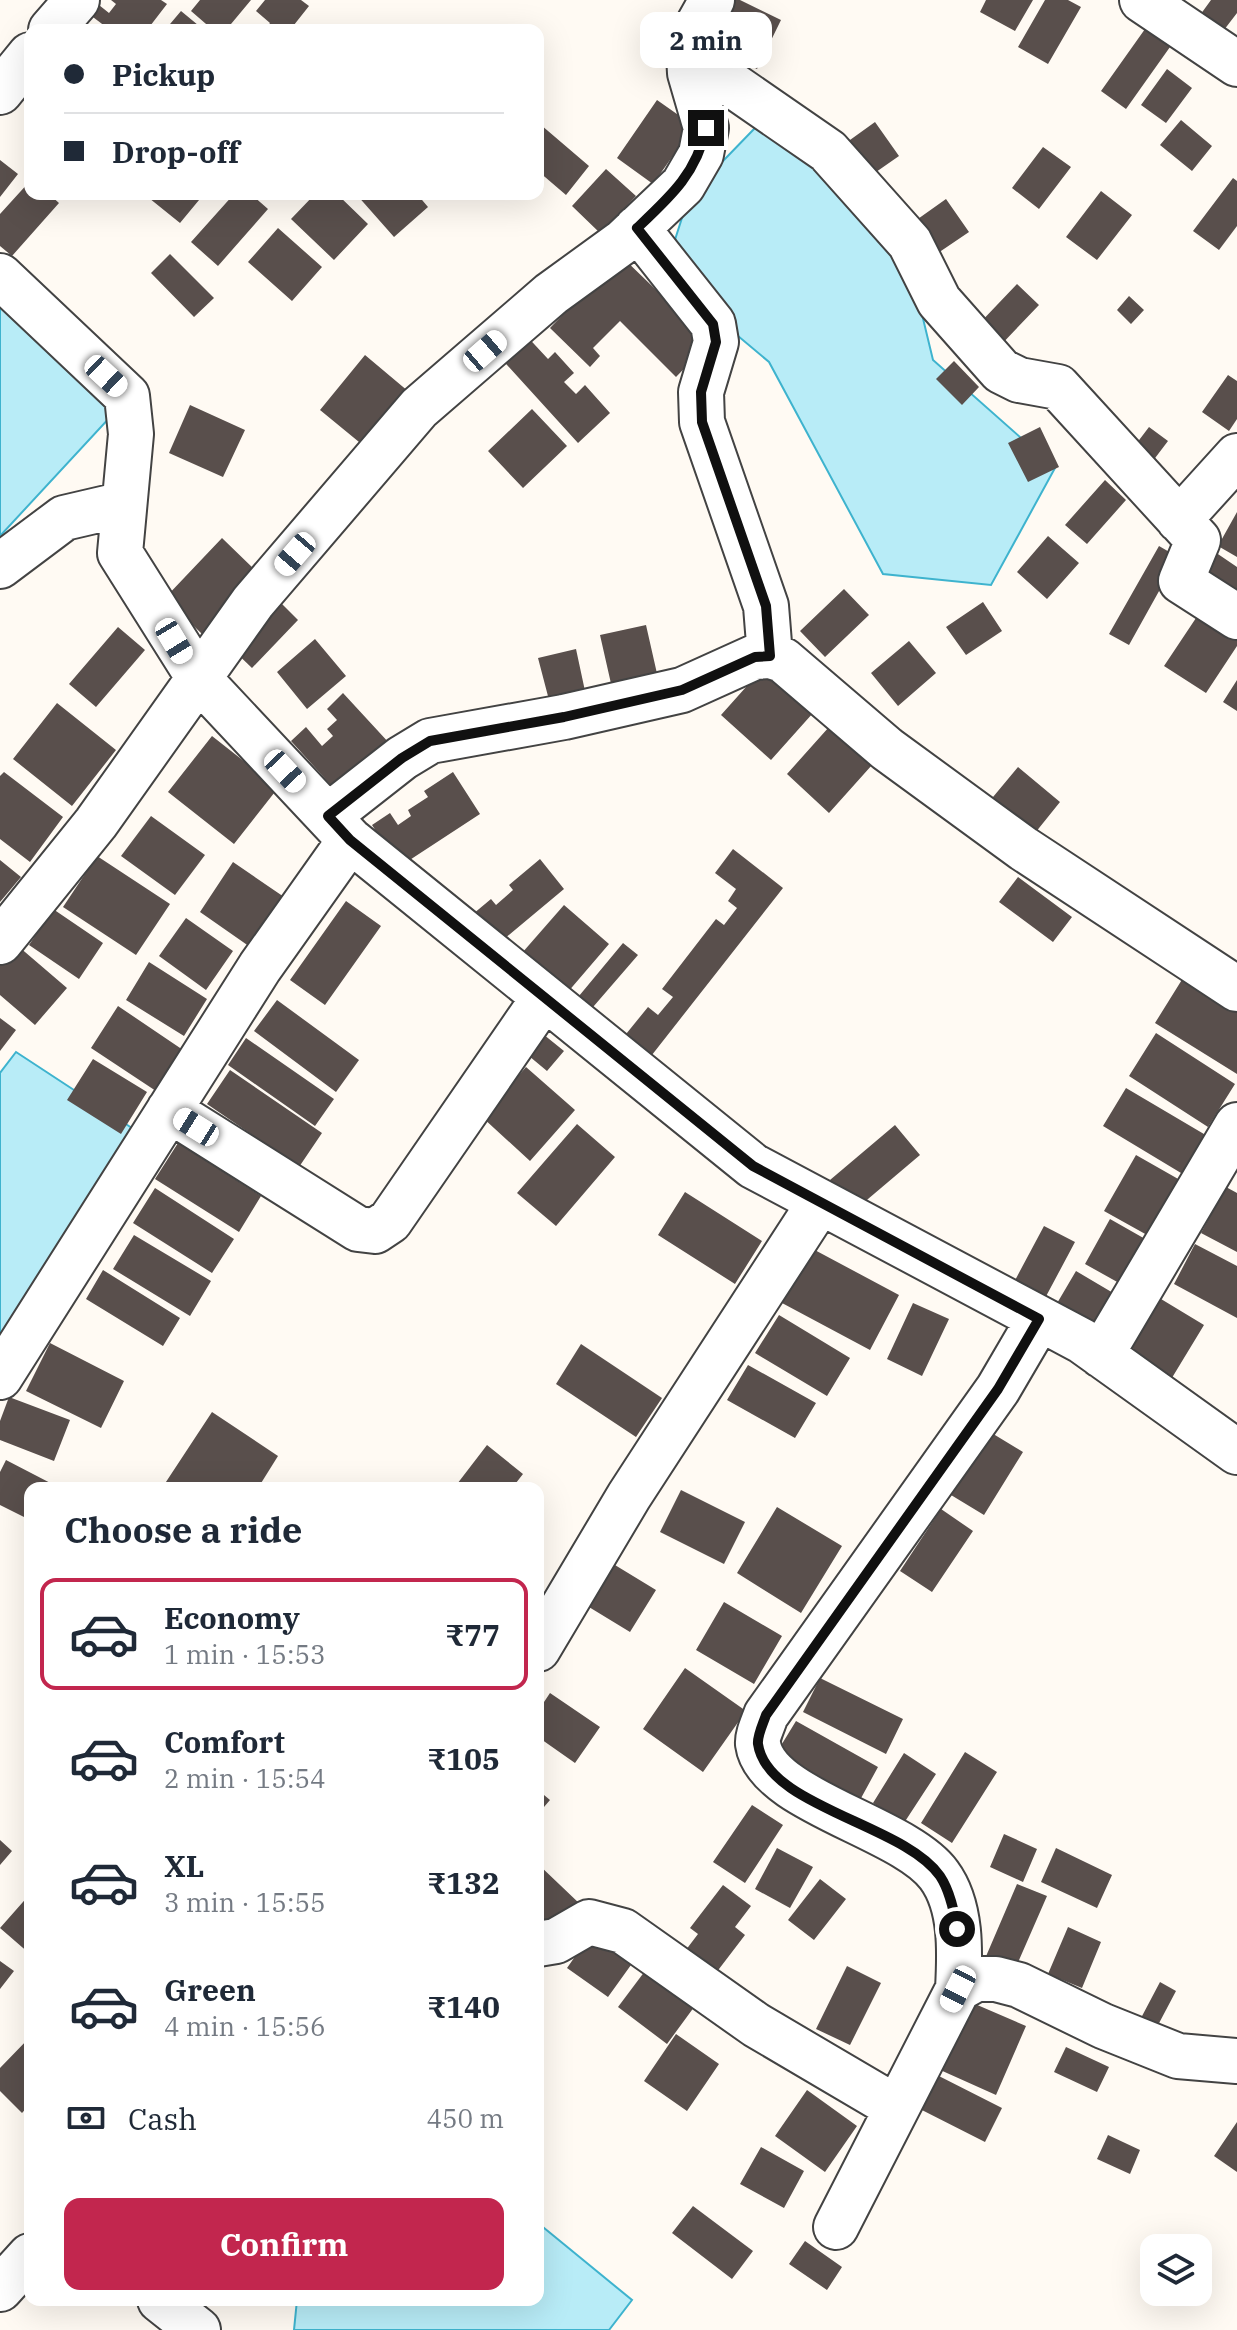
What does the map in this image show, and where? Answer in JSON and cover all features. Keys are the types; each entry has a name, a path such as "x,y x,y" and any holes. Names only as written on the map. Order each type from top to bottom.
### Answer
{"street":[{"path":"0,942 96,823 253,602 419,408 551,294 637,228 683,185 701,154 706,128 690,73 689,55 699,23 712,0"},
{"path":"1142,0 1237,64"},
{"path":"689,55 828,151 910,243 939,301 1001,371 1019,380 1058,387 1198,540 1181,581 1237,617"},
{"path":"0,92 24,62"},
{"path":"637,228 713,324 716,342 701,392 702,422 766,606 770,656"},
{"path":"0,276 127,396 131,434 120,553 200,680 339,828 543,999 753,1166 1101,1355 1237,1452"},
{"path":"1179,520 1237,456"},
{"path":"0,566 64,518 124,504"},
{"path":"0,1377 260,967 339,828 402,758 430,741 564,717 682,690 755,657 770,656 783,660 887,749 1024,849 1237,989"},
{"path":"169,1110 358,1229 375,1231 390,1221 543,999"},
{"path":"1101,1355 1237,1125"},
{"path":"544,1639 629,1496 820,1202"},
{"path":"836,2227 958,1989 960,1951 954,1907 940,1875 919,1856 788,1786 764,1764 757,1742 766,1715 998,1389 1039,1319"},
{"path":"544,1943 556,1941 589,1922 623,1931 756,2025 897,2108"},
{"path":"958,1989 976,1979 1019,1985 1165,2052 1202,2060 1237,2061"},
{"path":"0,2289 24,2263"},
{"path":"168,2306 198,2330"}],"water":[{"path":"755,128 811,146 906,248 933,360 1055,468 991,585 883,574 769,362 664,274 689,196"},
{"path":"0,292 113,414 0,536"},
{"path":"16,1052 141,1134 0,1346 0,1073"},
{"path":"544,2228 632,2300 609,2330 294,2330 296,2306 544,2306"}],"building":[{"path":"111,0 161,0 167,4 152,24 102,24 85,11 94,1 109,13 116,4"},
{"path":"200,0 251,0 231,24 206,24 191,11"},
{"path":"265,0 301,0 309,6 295,24 269,24 256,11"},
{"path":"725,0 740,0 781,20 757,69 704,42"},
{"path":"986,0 1033,0 1015,31 980,12"},
{"path":"1045,0 1068,0 1081,7 1048,64 1018,47"},
{"path":"1211,0 1237,0 1237,13 1217,39 1195,22"},
{"path":"181,11 197,24 170,24"},
{"path":"1145,29 1170,47 1126,109 1101,91"},
{"path":"1167,69 1192,88 1166,123 1141,105"},
{"path":"657,100 694,126 653,184 617,158"},
{"path":"1181,120 1212,146 1192,171 1160,145"},
{"path":"875,122 899,156 866,179 843,145"},
{"path":"544,128 589,166 566,195 544,176"},
{"path":"1043,147 1071,167 1039,209 1012,188"},
{"path":"0,160 18,174 0,197"},
{"path":"606,169 636,196 601,234 572,206"},
{"path":"1233,178 1237,181 1237,226 1219,250 1193,231"},
{"path":"24,188 24,200 56,200 59,203 12,256 0,246 0,214"},
{"path":"1101,191 1132,215 1097,260 1066,237"},
{"path":"946,199 969,232 938,253 915,221"},
{"path":"151,200 199,200 180,223"},
{"path":"229,200 258,200 268,209 218,266 191,242"},
{"path":"309,200 343,200 368,224 334,260 291,219"},
{"path":"361,200 422,200 428,207 394,237"},
{"path":"278,228 322,267 292,301 248,262"},
{"path":"170,254 214,298 194,317 151,273"},
{"path":"620,255 710,342 676,377 620,321 593,348 600,356 590,367 550,328"},
{"path":"1017,284 1039,305 998,348 976,327"},
{"path":"1129,296 1144,310 1131,324 1117,310"},
{"path":"522,331 548,359 555,352 574,373 564,382 576,394 585,385 610,413 578,443 497,354"},
{"path":"365,355 415,397 370,451 320,410"},
{"path":"954,361 979,387 962,405 936,379"},
{"path":"1228,375 1237,381 1237,419 1229,431 1202,412"},
{"path":"190,405 245,430 223,477 169,453"},
{"path":"532,409 567,446 523,488 488,451"},
{"path":"1040,427 1059,467 1028,482 1008,443"},
{"path":"1149,427 1168,441 1146,470 1127,456"},
{"path":"1105,480 1126,500 1087,544 1065,525"},
{"path":"1237,512 1237,557 1218,546"},
{"path":"1048,536 1079,563 1047,599 1017,572"},
{"path":"222,538 259,574 202,634 165,598"},
{"path":"1159,546 1178,557 1129,645 1109,634"},
{"path":"1212,550 1237,567 1237,612 1192,582"},
{"path":"844,589 869,615 825,657 800,631"},
{"path":"275,597 298,620 252,668 228,645"},
{"path":"983,602 1002,631 966,655 946,627"},
{"path":"1204,606 1237,628 1237,646 1206,693 1164,666"},
{"path":"646,625 658,678 612,688 600,635"},
{"path":"118,627 145,650 96,707 69,684"},
{"path":"315,639 346,676 307,709 277,672"},
{"path":"909,641 936,673 898,706 871,673"},
{"path":"576,649 585,691 549,700 538,658"},
{"path":"763,668 813,713 771,760 721,715"},
{"path":"1237,680 1237,711 1223,702"},
{"path":"343,693 390,744 338,793 291,741 306,727 322,746 333,736 327,729 337,720 327,709"},
{"path":"57,703 116,750 72,806 13,759"},
{"path":"829,727 872,765 829,813 787,774"},
{"path":"212,736 278,788 234,844 168,792"},
{"path":"1018,767 1060,802 1031,838 988,803"},
{"path":"4,772 63,817 30,862 0,839 0,776"},
{"path":"453,772 480,814 399,867 372,825 390,813 398,825 411,816 408,810 428,797 424,791"},
{"path":"151,816 205,855 175,895 121,856"},
{"path":"733,849 783,888 648,1060 622,1039 648,1007 658,1015 673,997 662,989 716,919 724,925 737,908 728,901 736,889 715,873"},
{"path":"97,856 170,904 136,955 63,907"},
{"path":"540,859 564,889 492,949 467,919 491,899 496,905 513,890 509,885"},
{"path":"0,860 21,877 0,902"},
{"path":"233,862 287,899 253,949 200,912"},
{"path":"1018,877 1072,917 1053,942 999,902"},
{"path":"346,901 381,926 325,1005 290,980"},
{"path":"564,905 609,944 561,1000 515,961"},
{"path":"53,909 103,943 79,979 29,945"},
{"path":"186,918 233,951 206,990 159,956"},
{"path":"623,943 638,955 587,1014 574,1002"},
{"path":"18,946 67,988 35,1025 0,995 0,966"},
{"path":"149,962 207,999 184,1036 126,1000"},
{"path":"1183,978 1237,1011 1237,1074 1155,1023"},
{"path":"277,1000 359,1060 336,1092 254,1031"},
{"path":"118,1006 186,1052 159,1093 91,1048"},
{"path":"0,1018 16,1030 0,1051"},
{"path":"533,1026 564,1051 547,1071 517,1046"},
{"path":"1156,1033 1235,1084 1208,1127 1129,1076"},
{"path":"246,1038 334,1099 315,1126 228,1065"},
{"path":"93,1059 147,1092 121,1134 67,1100"},
{"path":"526,1067 575,1110 530,1161 482,1117"},
{"path":"230,1070 322,1133 299,1167 207,1104"},
{"path":"1126,1088 1209,1137 1186,1176 1103,1126"},
{"path":"577,1124 615,1157 556,1226 517,1193"},
{"path":"895,1125 920,1155 855,1210 830,1180"},
{"path":"178,1143 261,1196 239,1232 155,1179"},
{"path":"1136,1155 1187,1184 1156,1240 1104,1211"},
{"path":"1226,1187 1237,1193 1237,1252 1201,1233"},
{"path":"155,1188 234,1239 212,1273 133,1223"},
{"path":"685,1192 762,1241 735,1284 658,1235"},
{"path":"1110,1219 1154,1244 1128,1288 1085,1264"},
{"path":"1044,1226 1075,1242 1043,1302 1013,1284"},
{"path":"134,1235 211,1281 190,1316 113,1269"},
{"path":"1195,1244 1237,1266 1237,1318 1174,1284"},
{"path":"811,1248 899,1295 870,1350 782,1303"},
{"path":"103,1270 180,1318 163,1346 86,1299"},
{"path":"1076,1271 1125,1300 1105,1334 1056,1305"},
{"path":"1161,1299 1204,1325 1167,1386 1124,1359"},
{"path":"913,1303 949,1319 922,1376 887,1359"},
{"path":"779,1315 850,1358 827,1396 755,1353"},
{"path":"50,1343 124,1381 101,1428 26,1391"},
{"path":"581,1344 662,1398 636,1437 556,1384"},
{"path":"748,1365 816,1403 795,1438 727,1400"},
{"path":"9,1397 70,1420 54,1461 0,1440 0,1421"},
{"path":"212,1412 278,1456 262,1482 166,1482"},
{"path":"990,1432 1023,1452 984,1515 951,1495"},
{"path":"487,1445 523,1474 517,1482 459,1482"},
{"path":"6,1460 48,1482 24,1482 24,1517 0,1505 0,1472"},
{"path":"681,1490 745,1522 724,1564 660,1532"},
{"path":"777,1507 842,1546 801,1613 737,1573"},
{"path":"941,1509 973,1531 932,1592 900,1571"},
{"path":"610,1562 656,1590 630,1632 584,1604"},
{"path":"724,1602 782,1636 754,1684 696,1650"},
{"path":"685,1668 746,1711 703,1772 643,1729"},
{"path":"820,1678 903,1719 886,1754 803,1712"},
{"path":"550,1693 600,1727 575,1763 544,1741 544,1702"},
{"path":"796,1721 878,1767 860,1800 777,1752"},
{"path":"965,1752 997,1772 952,1843 921,1823"},
{"path":"904,1753 936,1774 904,1823 873,1803"},
{"path":"752,1805 783,1825 745,1883 713,1862"},
{"path":"1004,1834 1037,1849 1023,1882 990,1867"},
{"path":"0,1840 12,1851 0,1865"},
{"path":"777,1848 813,1867 790,1908 755,1889"},
{"path":"1056,1848 1112,1875 1097,1908 1041,1882"},
{"path":"544,1870 581,1905 553,1936 544,1928"},
{"path":"820,1879 846,1899 814,1940 788,1920"},
{"path":"1017,1884 1047,1896 1013,1974 984,1961"},
{"path":"723,1885 751,1906 735,1927 745,1935 706,1986 676,1963 698,1934 690,1928"},
{"path":"24,1901 24,1949 0,1928"},
{"path":"1068,1927 1101,1942 1082,1988 1048,1974"},
{"path":"595,1928 636,1958 608,1997 567,1968"},
{"path":"0,1961 14,1971 0,1989"},
{"path":"651,1963 700,1999 667,2044 618,2007"},
{"path":"847,1966 881,1983 850,2045 816,2029"},
{"path":"1160,1982 1176,1991 1157,2027 1141,2018"},
{"path":"968,2001 1026,2026 996,2095 938,2069"},
{"path":"676,2034 719,2064 687,2111 644,2081"},
{"path":"24,2043 22,2113 0,2091 0,2068"},
{"path":"1066,2047 1109,2067 1097,2092 1054,2072"},
{"path":"929,2071 1002,2108 985,2142 912,2105"},
{"path":"807,2090 857,2126 825,2172 775,2136"},
{"path":"1237,2122 1237,2172 1214,2156"},
{"path":"1108,2135 1140,2150 1130,2174 1097,2159"},
{"path":"761,2147 804,2171 784,2208 740,2184"},
{"path":"693,2206 753,2251 732,2279 672,2233"},
{"path":"805,2241 842,2267 827,2290 789,2264"}],"route":[{"path":"706,128 701,154 683,185 637,228 713,324 716,342 701,392 702,422 766,606 770,656 755,657 682,690 564,717 430,741 402,758 328,816 350,840 753,1166 1039,1319 998,1389 848,1604 766,1715 757,1742 764,1764 788,1786 919,1856 940,1875 954,1907 957,1929"}]}
